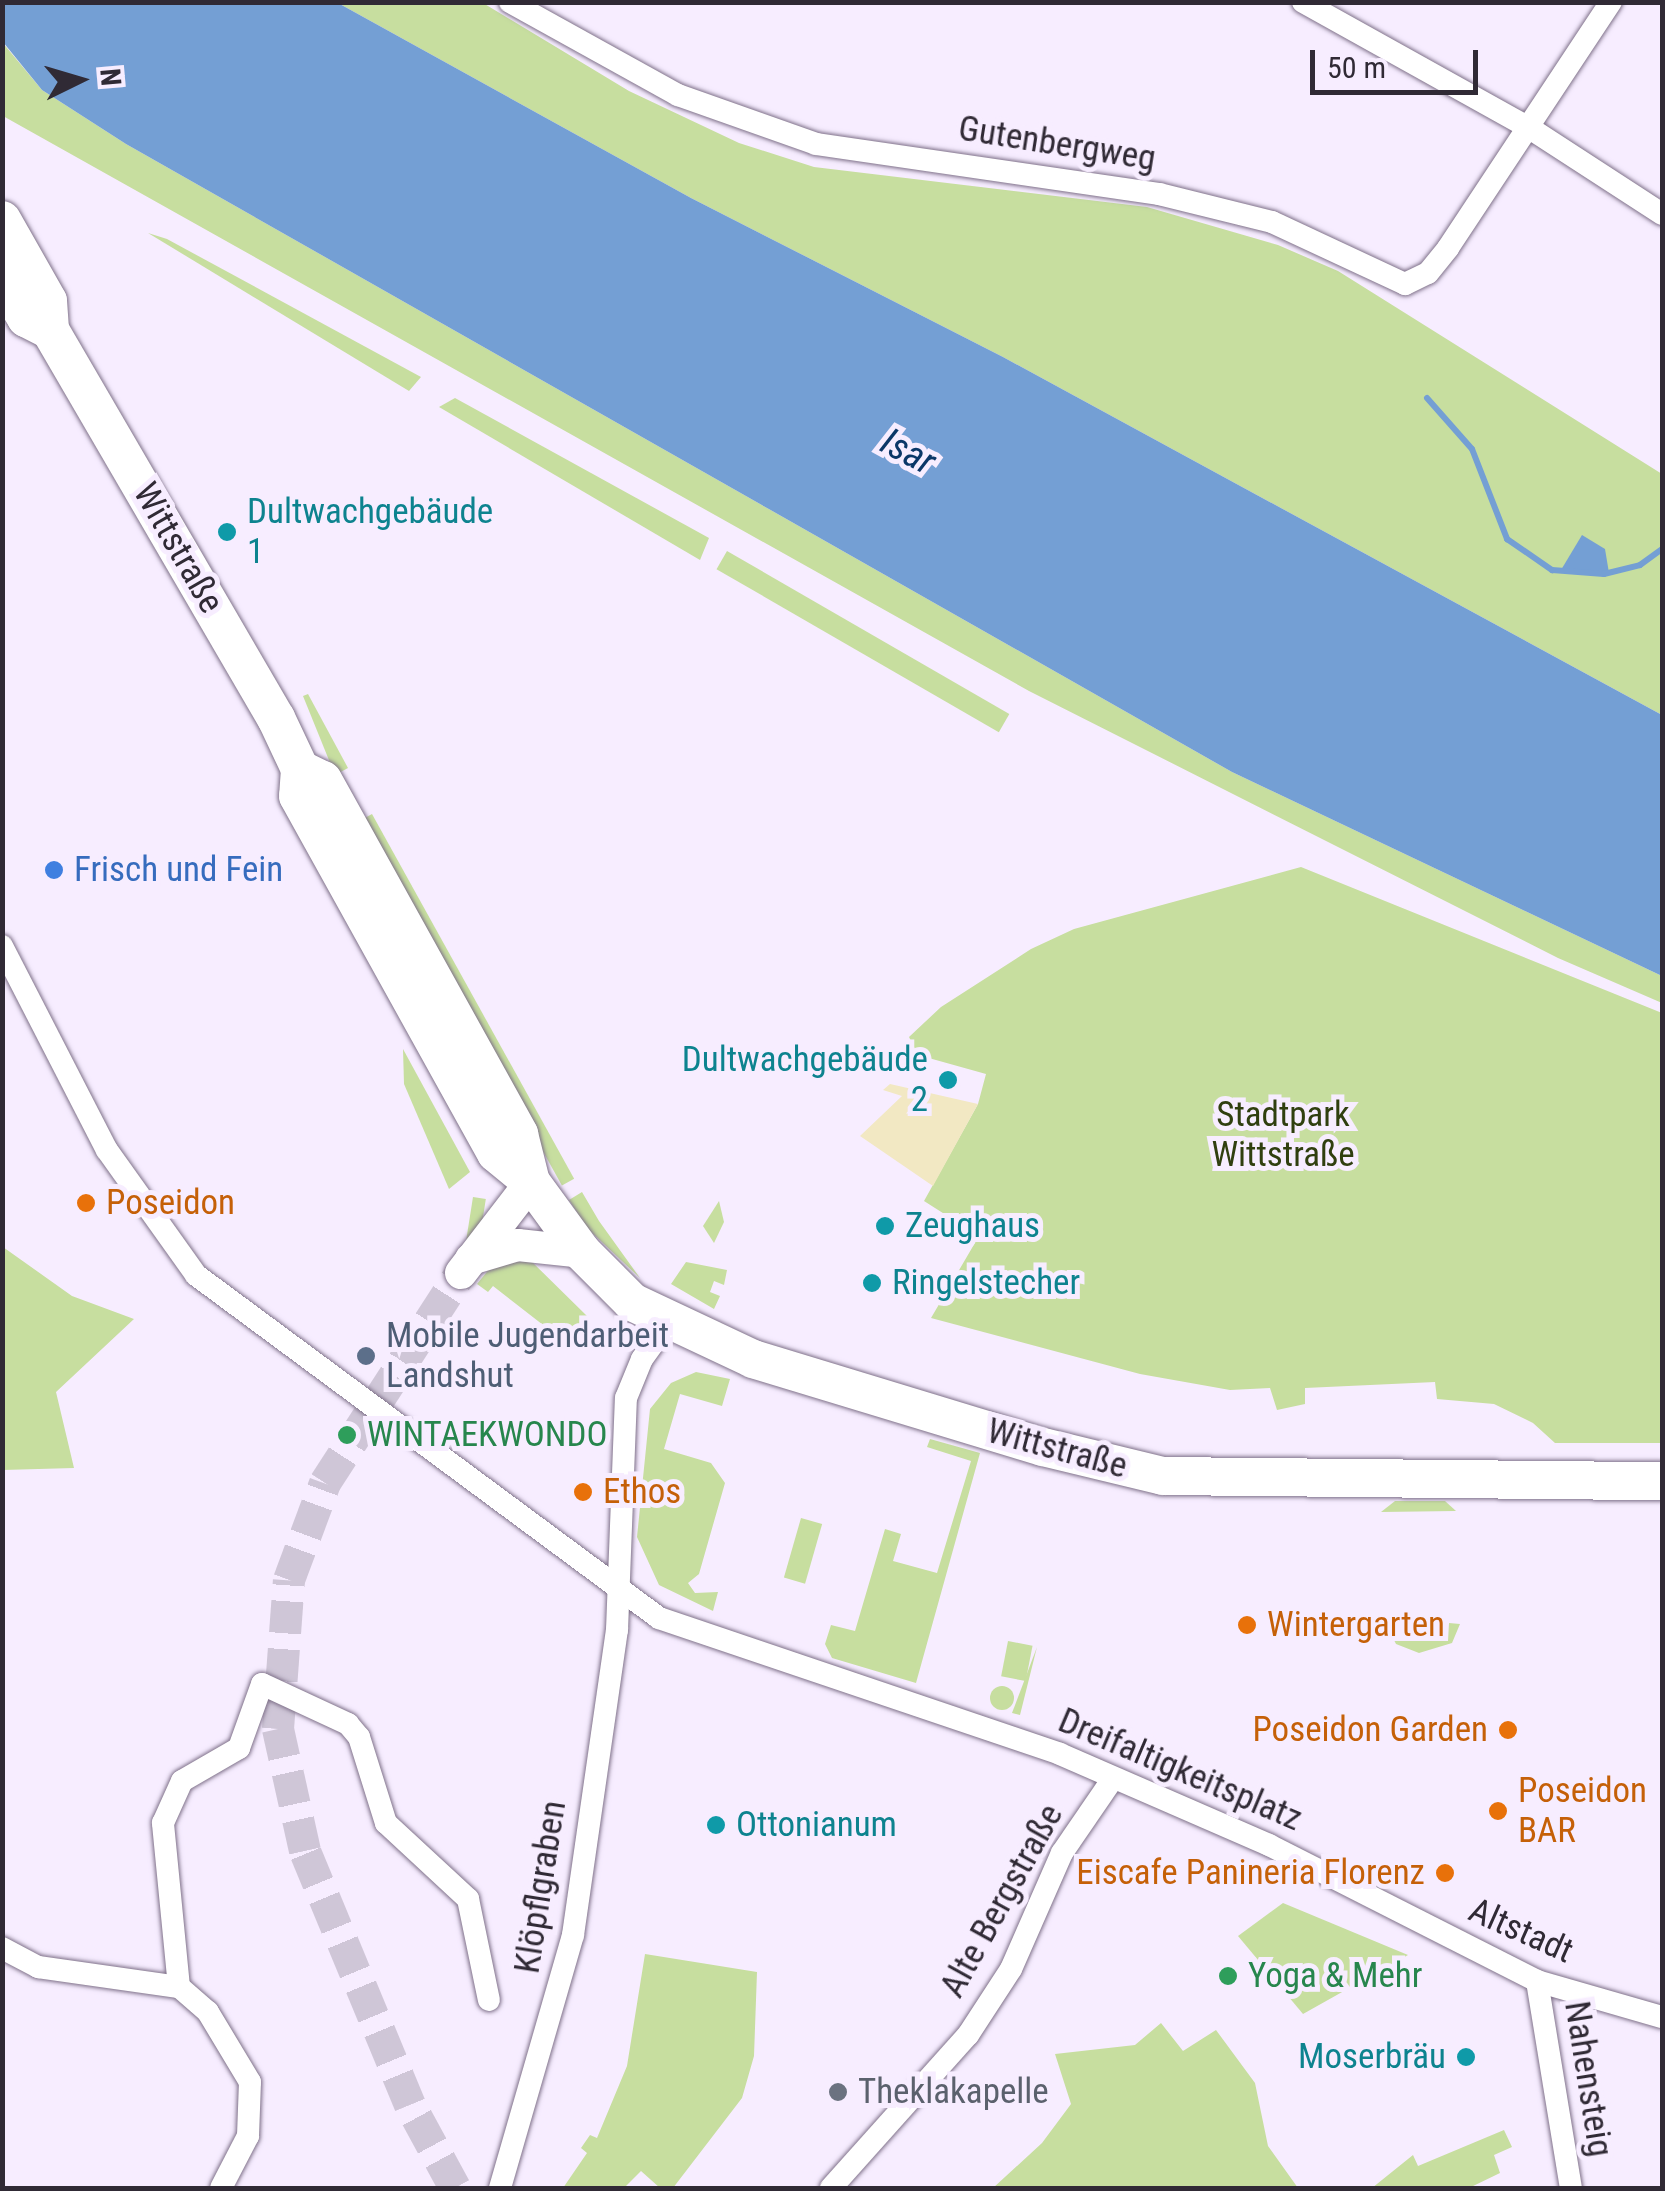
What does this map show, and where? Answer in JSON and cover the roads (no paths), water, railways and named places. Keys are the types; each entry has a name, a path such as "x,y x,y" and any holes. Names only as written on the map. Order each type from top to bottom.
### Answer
{"main road":[{"name":"Wittstraße","path":"2,220 48,301 50,330 300,769 323,780 518,1134 531,1182 582,1252 614,1288 668,1324 754,1359 1043,1447 1163,1476 1662,1481"},
{"name":"Wittstraße","path":"2,278 26,318 50,330"},
{"path":"531,1182 466,1266 518,1244 582,1252"}],"street":[{"name":"Gutenbergweg","path":"510,2 678,94 816,144 1178,199 1272,222 1405,284 1428,274 1611,2"},
{"path":"1303,2 1528,126 1662,214"},
{"name":"Dreifaltigkeitsplatz","path":"2,946 60,1068 107,1150 196,1275 619,1589 680,1628 971,1722 1358,1889"},
{"name":"Klöpflgraben","path":"500,2188 572,1936 619,1589 626,1398 642,1359 668,1324"},
{"path":"178,1987 163,1841 169,1803 182,1780 239,1748 255,1694 268,1682 348,1724 359,1737 386,1824 468,1898 489,2000"},
{"name":"Alte Bergstraße","path":"832,2188 968,2036 1011,1969 1062,1853 1112,1780"},
{"name":"Altstadt","path":"1358,1889 1537,1981 1659,2011"},
{"path":"2,1948 38,1967 178,1987 208,2012 250,2082 248,2136 222,2188"},
{"name":"Nahensteig","path":"1537,1981 1571,2188"}],"water":[{"name":"Isar","path":"3,2 338,3 691,198 1003,357 1662,715 1662,976 1232,772 126,144 42,90 3,42"},
{"path":"1582,535 1605,549 1609,573 1561,570"}],"waterway":[{"path":"1427,398 1472,449 1507,539 1552,570 1604,574 1640,565 1662,549"}],"tunnel":[{"path":"455,2188 410,2105 305,1851 278,1729 289,1580 325,1483 461,1273"}],"place":[{"name":"Dultwachgebäude 1","path":"227,532"},
{"name":"Frisch und Fein","path":"54,870"},
{"name":"Dultwachgebäude 2","path":"948,1080"},
{"name":"Poseidon","path":"86,1203"},
{"name":"Zeughaus","path":"885,1226"},
{"name":"Ringelstecher","path":"872,1283"},
{"name":"Mobile Jugendarbeit Landshut","path":"366,1356"},
{"name":"WINTAEKWONDO","path":"347,1435"},
{"name":"Ethos","path":"583,1492"},
{"name":"Wintergarten","path":"1247,1625"},
{"name":"Poseidon Garden","path":"1508,1730"},
{"name":"Poseidon BAR","path":"1498,1811"},
{"name":"Ottonianum","path":"716,1825"},
{"name":"Eiscafe Panineria Florenz","path":"1445,1873"},
{"name":"Yoga & Mehr","path":"1228,1976"},
{"name":"Moserbräu","path":"1466,2057"},
{"name":"Theklakapelle","path":"838,2092"}],"park label":[{"name":"Stadtpark Wittstraße","path":"1283,1135"}]}
